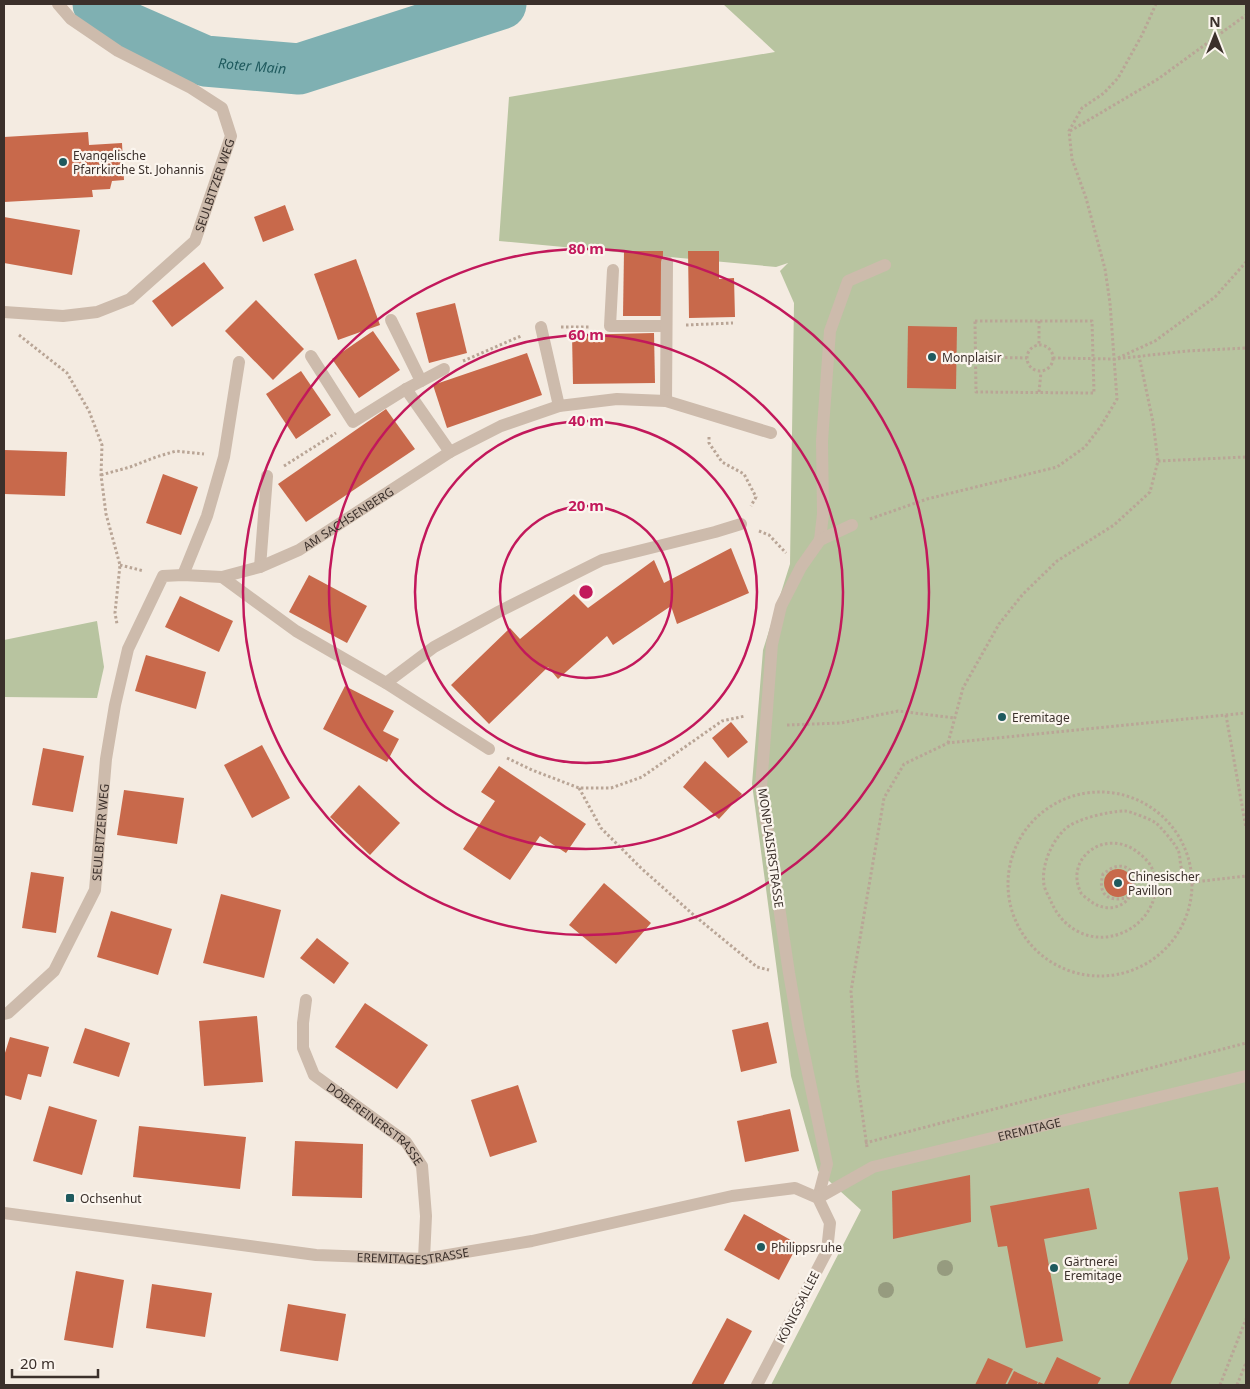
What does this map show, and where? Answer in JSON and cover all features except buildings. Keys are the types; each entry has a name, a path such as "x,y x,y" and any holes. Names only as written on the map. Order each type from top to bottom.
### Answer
{"street":[{"name":"SEULBITZER WEG","path":"4,312 63,316 97,312 130,299 196,241 230,136 222,108 191,88 118,51 71,19 58,4"},
{"path":"666,401 667,262"},
{"path":"820,540 823,514 822,441 830,330 848,281 885,265"},
{"path":"612,270 610,326 666,326"},
{"path":"391,320 421,381"},
{"path":"541,327 559,406"},
{"path":"312,356 353,422 406,389 444,369"},
{"path":"183,574 207,516 224,457 239,362"},
{"path":"406,389 450,452"},
{"name":"AM SACHSENBERG","path":"222,577 260,567 300,550 450,452 501,426 559,406 618,399 666,401 771,433"},
{"path":"260,567 268,476"},
{"path":"386,683 434,647 500,611 602,560 741,524"},
{"name":"MONPLAISIRSTRASSE","path":"818,1198 827,1164 789,974 761,787 772,644 781,606 801,567 820,540 852,525"},
{"name":"SEULBITZER WEG","path":"4,1014 8,1013 54,971 95,890 106,760 115,705 128,649 163,576 183,574 222,577"},
{"path":"222,577 296,631 386,683 489,748"},
{"name":"DÖBEREINERSTRASSE","path":"306,1000 303,1023 303,1048 314,1076 406,1142 422,1166 426,1216 424,1258"},
{"name":"EREMITAGE","path":"818,1198 873,1166 1246,1076"},
{"name":"EREMITAGESTRASSE","path":"4,1213 316,1255 424,1258 532,1241 732,1196 795,1188 818,1198"},
{"name":"KÖNIGSALLEE","path":"757,1385 827,1251 830,1223 818,1198"}],"path":[{"path":"852,525 927,499 1057,467 1085,447 1101,426 1117,399 1110,303 1105,269 1086,198 1072,159 1069,131 1082,108 1104,93 1118,78 1142,35 1156,4"},
{"path":"1069,131 1158,79 1246,15"},
{"path":"1115,359 1155,341 1215,297 1246,262"},
{"path":"976,321 1092,322 1094,393 976,392 975,357 976,321"},
{"path":"1038,321 1038,345"},
{"path":"666,326 733,323"},
{"path":"18,334 67,373 85,403 102,445 101,475 106,514 120,564 115,613 119,634 128,649"},
{"path":"1038,345 1047,347 1053,358 1049,368 1041,372 1032,369 1028,364 1027,358 1032,348 1038,345"},
{"path":"1053,358 1115,359 1187,350 1246,348"},
{"path":"948,743 963,688 999,624 1017,602 1057,561 1114,526 1150,492 1158,461 1153,422 1139,356"},
{"path":"975,357 1027,358"},
{"path":"1040,392 1041,372"},
{"path":"709,414 709,444 722,462 744,474 756,497"},
{"path":"268,476 353,422"},
{"path":"101,475 176,451 224,457"},
{"path":"1158,461 1246,457"},
{"path":"741,524 769,534 784,552"},
{"path":"489,748 532,770 579,788 611,788 642,777 722,721 748,716 765,722 841,723 898,711 955,718"},
{"path":"873,1166 865,1143 857,1077 851,991 884,798 904,764 948,743 1246,713"},
{"path":"1226,715 1246,828"},
{"path":"579,788 601,828 696,917 757,967 789,974"},
{"path":"1098,791 1127,795 1154,808 1174,828 1188,853 1194,882 1190,908 1180,932 1164,952 1142,966 1118,975 1092,976 1067,970 1044,957 1026,939 1013,916 1008,888 1011,859 1023,832 1044,810 1069,797 1098,791"},
{"path":"1129,897 1110,898 1103,893 1101,887 1103,874 1115,866 1126,867 1130,870 1135,883 1129,897 1119,906 1113,909 1095,905 1082,894 1076,875 1080,863 1094,848 1103,843 1122,843 1134,849 1146,859 1153,872 1155,893 1148,911 1138,924 1126,933 1107,937 1088,937 1071,928 1055,912 1044,884 1046,863 1053,845 1065,828 1092,816 1126,811 1156,823 1178,850 1182,871 1194,882 1246,876"},
{"path":"865,1143 1246,1043"},
{"path":"1220,1385 1246,1320"},
{"path":"1237,1385 1246,1363"}],"green space":[{"name":"Eremitage","path":"723,4 1246,4 1246,1385 771,1385 861,1210 818,1171 791,1076 752,784 763,650 790,564 794,303 780,271 788,263 776,267 499,241 509,97 775,52"},
{"path":"97,621 104,667 97,698 4,697 4,640"}],"waterway":[{"name":"Roter Main","path":"98,4 118,23 205,61 299,69 501,4"}],"place":[{"name":"Evangelische Pfarrkirche St. Johannis","path":"63,162"},
{"name":"Monplaisir","path":"932,357"},
{"name":"Eremitage","path":"1002,717"},
{"name":"Chinesischer Pavillon","path":"1118,883"},
{"name":"Ochsenhut","path":"70,1198"},
{"name":"Philippsruhe","path":"761,1247"},
{"name":"Gärtnerei Eremitage","path":"1054,1268"}]}
